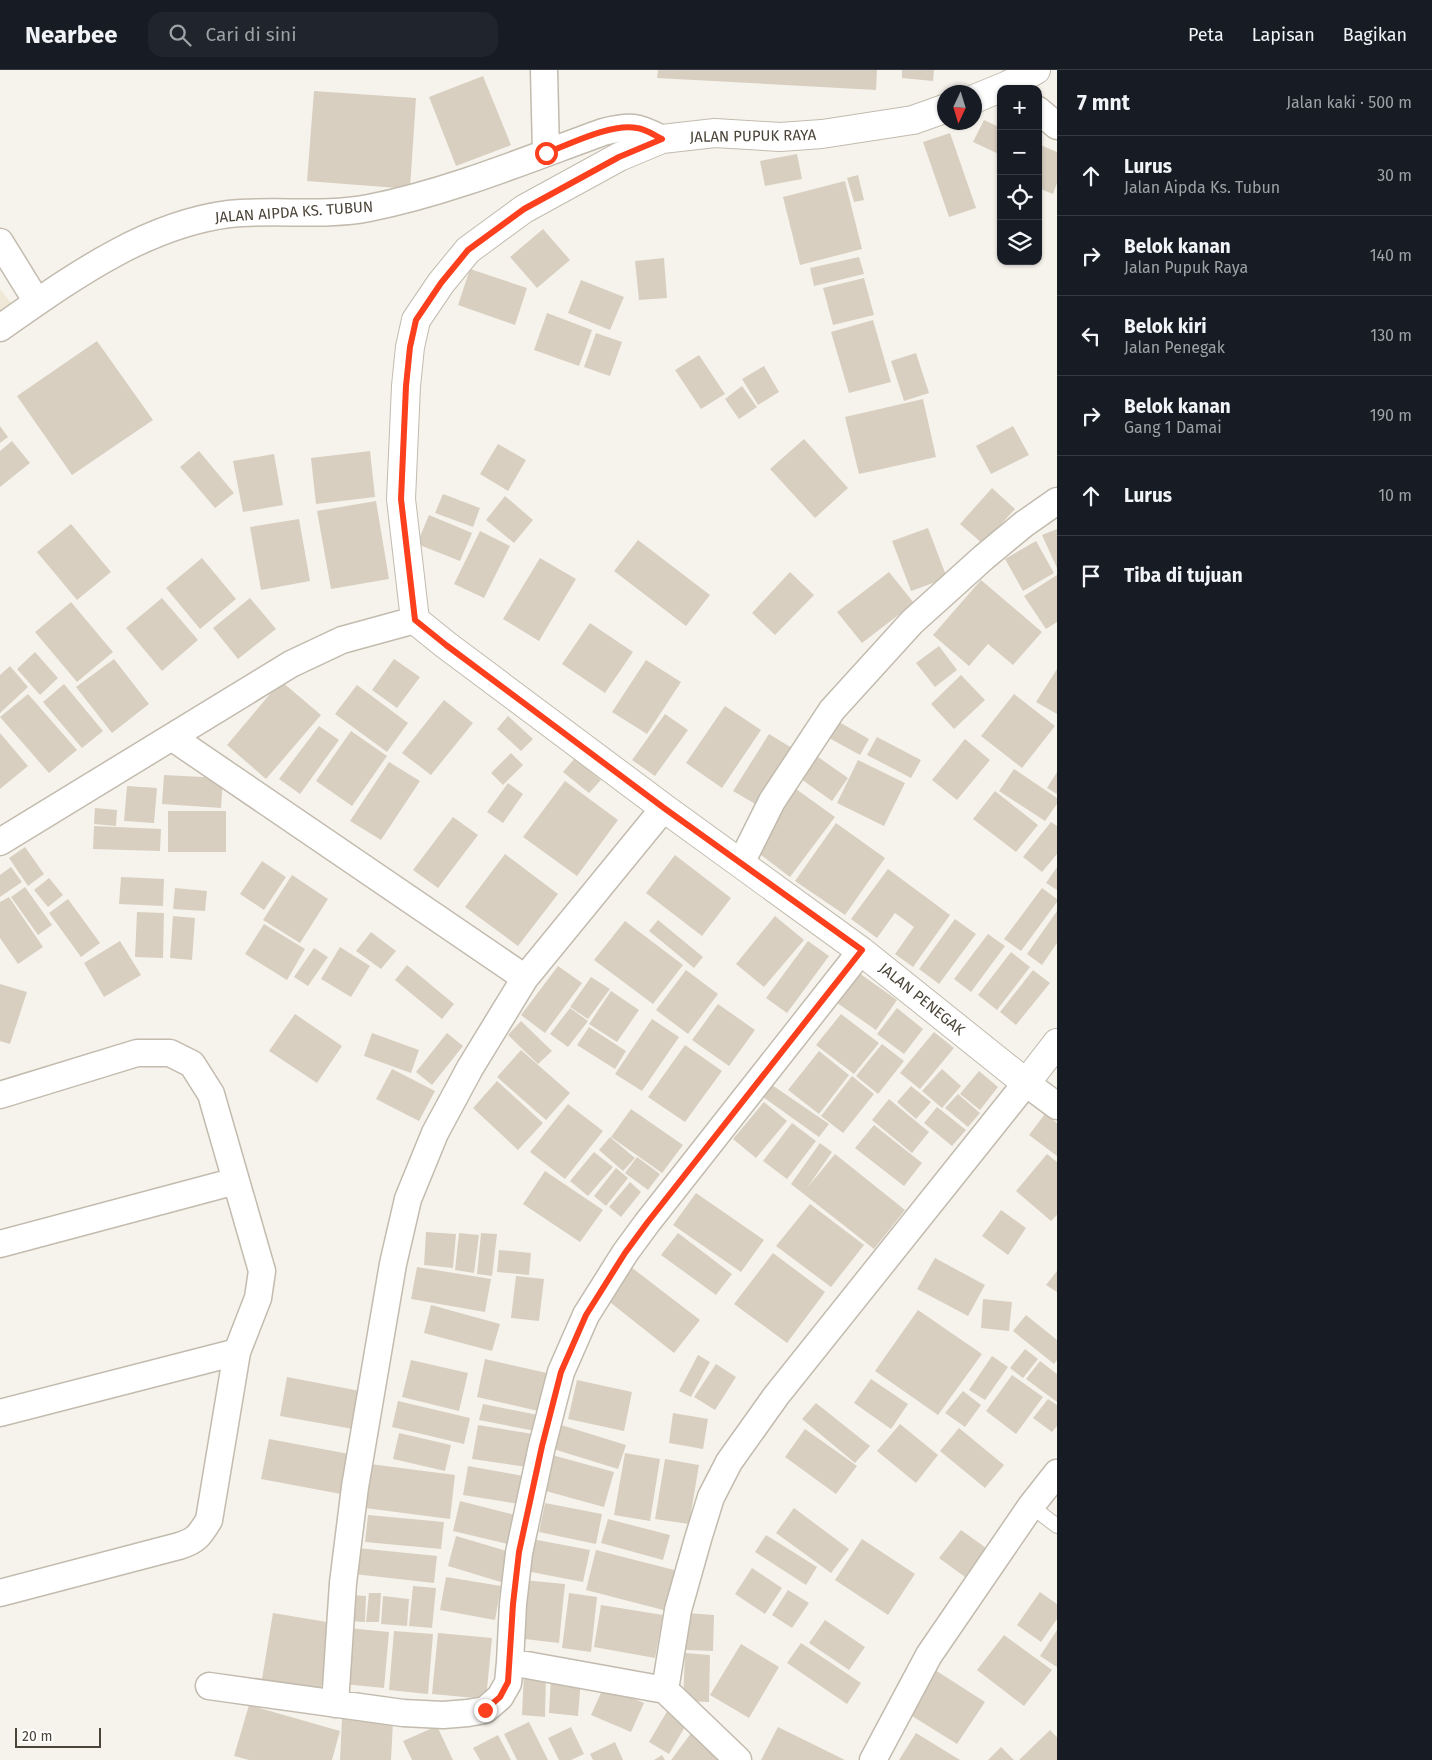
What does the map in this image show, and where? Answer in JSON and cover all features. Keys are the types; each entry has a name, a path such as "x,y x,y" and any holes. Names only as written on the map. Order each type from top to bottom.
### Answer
{"street":[{"path":"544,70 546,153"},
{"path":"1013,85 1036,70"},
{"path":"982,96 997,91"},
{"name":"JALAN PUPUK RAYA","path":"415,620 401,499 406,386 410,347 416,320 441,283 468,250 524,209 619,157 662,139 715,133 780,137 822,134 913,120 937,112"},
{"path":"1042,113 1057,126"},
{"name":"JALAN AIPDA KS. TUBUN","path":"0,328 37,302 132,245 162,231 188,223 229,214 365,209 403,201 458,184 603,132 621,128 637,128 662,139"},
{"path":"0,242 37,302"},
{"path":"741,863 772,801 832,710 912,622 982,558 1024,524 1057,501"},
{"path":"0,842 173,738 291,664 342,640 415,620"},
{"name":"JALAN PENEGAK","path":"415,620 664,808 862,950 1026,1083"},
{"path":"173,738 525,978"},
{"path":"335,1704 343,1583 355,1487 393,1264 408,1199 440,1124 470,1068 525,978 664,808"},
{"path":"209,1686 335,1704 443,1715 485,1710 500,1697 508,1682 513,1604 519,1552 540,1456 561,1372 586,1315 625,1253 647,1223 862,950"},
{"path":"665,1690 678,1610 711,1497 729,1462 776,1396 1057,1043"},
{"path":"0,1095 137,1054 170,1054 192,1064 211,1094 262,1271 258,1298 237,1352 209,1520 199,1535 191,1542 179,1546 0,1593"},
{"path":"1026,1083 1057,1106"},
{"path":"0,1244 236,1181"},
{"path":"0,1413 237,1352"},
{"path":"873,1760 929,1655 1031,1506 1057,1473"},
{"path":"510,1662 665,1690 738,1760"}],"lane":[{"path":"1031,1506 1057,1526"}],"shaded area":[{"path":"0,289 11,303 0,311"}],"building":[{"path":"658,70 877,70 876,90 657,78"},
{"path":"902,70 934,70 933,81 902,78"},
{"path":"483,76 511,145 456,166 429,97"},
{"path":"314,91 416,98 410,189 307,181"},
{"path":"984,120 997,126 997,153 973,142 979,130 982,130"},
{"path":"950,133 976,208 949,217 923,142"},
{"path":"1042,146 1057,152 1057,183 1053,194 1042,190"},
{"path":"797,154 802,179 765,186 760,161"},
{"path":"858,175 864,200 854,202 847,178"},
{"path":"845,181 862,249 800,265 783,197"},
{"path":"543,229 570,260 537,288 510,257"},
{"path":"859,257 864,274 814,286 810,268"},
{"path":"664,258 667,298 639,300 635,261"},
{"path":"470,269 527,288 515,325 458,305"},
{"path":"864,278 874,315 833,325 823,288"},
{"path":"581,280 624,297 610,330 568,313"},
{"path":"547,313 592,330 579,366 534,350"},
{"path":"873,320 891,382 849,393 831,332"},
{"path":"596,333 622,342 610,376 584,367"},
{"path":"97,341 153,420 72,475 17,396"},
{"path":"916,353 929,393 904,401 891,361"},
{"path":"699,355 725,394 701,409 675,370"},
{"path":"764,366 779,392 758,405 742,379"},
{"path":"742,386 757,407 739,419 725,399"},
{"path":"923,399 936,457 859,474 845,417"},
{"path":"0,426 8,437 0,443"},
{"path":"1013,426 1029,455 991,474 976,446"},
{"path":"804,439 848,488 815,518 770,469"},
{"path":"12,441 30,463 0,487 0,451"},
{"path":"498,444 526,460 508,491 480,474"},
{"path":"199,451 234,493 215,508 180,467"},
{"path":"370,451 375,497 316,504 311,458"},
{"path":"274,454 283,505 243,512 233,461"},
{"path":"992,488 1015,509 983,544 960,524"},
{"path":"443,494 480,508 473,527 435,513"},
{"path":"505,496 533,520 514,543 486,520"},
{"path":"376,501 389,579 331,589 317,511"},
{"path":"429,515 472,533 460,561 417,544"},
{"path":"299,519 310,581 261,590 250,527"},
{"path":"71,524 111,572 77,600 37,552"},
{"path":"928,528 947,578 911,591 892,541"},
{"path":"1057,529 1057,568 1042,535"},
{"path":"480,531 510,546 484,598 454,584"},
{"path":"638,540 710,595 686,626 614,571"},
{"path":"1036,541 1054,573 1023,591 1005,559"},
{"path":"202,558 236,599 200,629 166,588"},
{"path":"540,558 576,579 539,641 503,619"},
{"path":"790,572 814,595 775,635 752,613"},
{"path":"889,572 914,603 862,643 837,612"},
{"path":"1057,575 1057,622 1046,629 1024,596"},
{"path":"981,580 1042,632 1013,665 988,644 969,666 933,635"},
{"path":"162,598 198,640 162,671 126,628"},
{"path":"250,598 276,629 238,659 213,628"},
{"path":"71,602 113,652 77,682 35,632"},
{"path":"590,623 633,652 605,693 562,664"},
{"path":"939,646 957,670 935,687 916,663"},
{"path":"35,652 58,678 40,695 17,669"},
{"path":"114,659 149,704 112,733 76,687"},
{"path":"394,659 420,677 397,708 372,690"},
{"path":"646,660 681,682 647,734 612,712"},
{"path":"10,666 28,687 0,713 0,675"},
{"path":"1057,669 1057,714 1036,702"},
{"path":"961,675 985,700 954,729 931,704"},
{"path":"281,681 321,715 266,779 227,745"},
{"path":"64,684 103,731 82,748 43,702"},
{"path":"357,685 408,723 387,752 335,714"},
{"path":"28,694 77,750 49,773 0,717"},
{"path":"1014,694 1055,726 1022,768 981,736"},
{"path":"444,700 473,723 431,775 402,753"},
{"path":"725,706 761,730 722,788 686,763"},
{"path":"665,714 688,730 655,776 632,760"},
{"path":"508,716 533,739 521,751 497,729"},
{"path":"839,722 869,739 860,755 829,738"},
{"path":"319,726 339,740 300,794 279,779"},
{"path":"351,731 387,756 352,806 316,781"},
{"path":"0,733 28,766 0,789"},
{"path":"769,734 792,748 757,805 733,791"},
{"path":"877,737 921,760 911,778 867,755"},
{"path":"965,739 990,760 957,800 932,780"},
{"path":"511,753 523,765 503,785 491,773"},
{"path":"818,757 848,778 832,801 801,779"},
{"path":"575,758 601,780 589,793 563,772"},
{"path":"858,760 905,783 884,826 837,803"},
{"path":"389,762 420,781 381,840 350,821"},
{"path":"1014,769 1057,798 1057,804 1045,821 999,791"},
{"path":"1057,772 1057,794 1047,788"},
{"path":"164,775 223,778 221,808 162,804"},
{"path":"565,781 618,820 577,876 523,837"},
{"path":"508,783 523,794 503,823 487,812"},
{"path":"127,786 157,788 154,823 124,821"},
{"path":"796,789 835,817 790,877 752,848"},
{"path":"995,791 1038,825 1016,852 973,819"},
{"path":"95,808 117,810 116,826 94,824"},
{"path":"168,811 226,811 226,852 168,852"},
{"path":"453,817 478,835 438,888 413,870"},
{"path":"1051,822 1057,826 1057,854 1042,872 1023,857"},
{"path":"836,823 885,858 845,915 795,881"},
{"path":"94,826 161,829 160,851 93,849"},
{"path":"25,847 44,874 28,886 9,858"},
{"path":"505,854 558,894 518,946 465,907"},
{"path":"675,855 731,898 702,936 646,893"},
{"path":"262,861 286,877 264,910 240,894"},
{"path":"11,867 22,882 0,897 0,875"},
{"path":"1057,867 1057,890 1046,883"},
{"path":"888,869 950,915 913,967 895,954 914,927 895,913 877,938 851,919"},
{"path":"292,875 328,899 300,943 263,920"},
{"path":"121,877 164,879 163,906 119,904"},
{"path":"49,878 63,895 48,907 34,890"},
{"path":"25,887 52,925 38,935 11,897"},
{"path":"175,888 207,891 205,911 173,909"},
{"path":"1042,888 1057,899 1057,902 1021,951 1004,939"},
{"path":"9,897 43,947 18,964 0,938 0,902"},
{"path":"68,899 100,943 81,957 49,913"},
{"path":"1057,911 1057,943 1042,965 1027,954"},
{"path":"137,912 164,913 163,958 135,957"},
{"path":"173,916 195,918 192,960 170,958"},
{"path":"775,916 804,940 764,987 736,964"},
{"path":"955,919 976,934 939,984 919,969"},
{"path":"658,920 703,957 694,968 649,931"},
{"path":"625,921 683,965 653,1004 594,960"},
{"path":"264,924 305,949 287,980 245,954"},
{"path":"371,932 396,951 381,969 356,951"},
{"path":"988,934 1005,946 971,992 954,979"},
{"path":"120,941 141,975 104,997 84,963"},
{"path":"808,941 829,956 787,1013 766,998"},
{"path":"340,947 370,966 351,997 321,979"},
{"path":"314,948 328,957 308,986 294,977"},
{"path":"1011,952 1030,967 997,1010 978,995"},
{"path":"407,965 454,1004 442,1019 395,980"},
{"path":"558,966 582,983 545,1033 521,1015"},
{"path":"852,968 897,1000 876,1030 830,998"},
{"path":"686,970 718,994 688,1034 656,1010"},
{"path":"1033,970 1050,983 1016,1025 1000,1012"},
{"path":"591,977 610,989 588,1019 570,1007"},
{"path":"0,984 27,992 10,1044 0,1041"},
{"path":"611,991 639,1010 617,1042 589,1024"},
{"path":"718,1004 755,1030 729,1066 692,1040"},
{"path":"570,1008 588,1021 568,1047 550,1034"},
{"path":"897,1008 923,1029 904,1054 877,1034"},
{"path":"295,1014 342,1046 317,1083 269,1051"},
{"path":"841,1014 879,1043 854,1074 816,1045"},
{"path":"652,1019 679,1037 642,1091 615,1074"},
{"path":"521,1021 552,1051 538,1064 508,1035"},
{"path":"589,1027 626,1051 615,1069 577,1045"},
{"path":"934,1032 954,1048 920,1089 900,1073"},
{"path":"372,1033 419,1050 411,1073 364,1056"},
{"path":"447,1033 463,1046 432,1085 416,1072"},
{"path":"882,1044 904,1061 878,1094 856,1076"},
{"path":"685,1045 722,1071 685,1122 648,1097"},
{"path":"521,1050 570,1093 546,1120 497,1077"},
{"path":"819,1051 849,1075 819,1114 788,1090"},
{"path":"392,1069 435,1091 419,1121 376,1099"},
{"path":"942,1069 961,1086 942,1108 922,1091"},
{"path":"979,1071 998,1087 980,1110 960,1094"},
{"path":"852,1076 874,1094 843,1133 821,1116"},
{"path":"497,1081 543,1123 518,1150 473,1108"},
{"path":"772,1085 829,1124 819,1137 763,1097"},
{"path":"911,1086 931,1102 916,1119 897,1102"},
{"path":"958,1094 980,1113 968,1127 945,1108"},
{"path":"889,1099 929,1132 912,1153 872,1120"},
{"path":"764,1102 787,1121 756,1158 733,1139"},
{"path":"568,1104 603,1131 565,1179 530,1152"},
{"path":"937,1107 966,1130 952,1146 924,1123"},
{"path":"631,1109 683,1145 662,1173 611,1137"},
{"path":"1045,1114 1057,1123 1057,1156 1029,1135"},
{"path":"792,1123 816,1141 787,1179 763,1161"},
{"path":"874,1125 922,1163 904,1186 855,1148"},
{"path":"610,1137 635,1158 623,1171 599,1150"},
{"path":"820,1143 832,1152 807,1188 835,1154 905,1210 874,1249 791,1184"},
{"path":"594,1152 613,1167 588,1196 570,1181"},
{"path":"1047,1154 1057,1162 1057,1215 1051,1221 1016,1191"},
{"path":"637,1157 660,1174 648,1190 625,1173"},
{"path":"616,1168 628,1178 606,1206 594,1196"},
{"path":"545,1171 603,1210 580,1242 523,1204"},
{"path":"630,1182 641,1192 621,1217 609,1207"},
{"path":"696,1193 764,1240 741,1272 673,1225"},
{"path":"810,1204 864,1245 831,1287 776,1246"},
{"path":"1001,1210 1026,1228 1008,1255 982,1236"},
{"path":"426,1232 456,1234 453,1268 424,1265"},
{"path":"459,1233 479,1235 474,1273 455,1270"},
{"path":"481,1233 497,1234 492,1276 477,1274"},
{"path":"678,1233 732,1274 716,1295 661,1255"},
{"path":"499,1250 531,1253 529,1275 497,1272"},
{"path":"773,1253 825,1292 787,1343 734,1304"},
{"path":"935,1258 985,1285 968,1316 917,1289"},
{"path":"417,1267 491,1279 485,1312 411,1299"},
{"path":"631,1267 700,1320 674,1353 606,1299"},
{"path":"1057,1271 1057,1292 1046,1285"},
{"path":"516,1276 544,1279 539,1321 511,1318"},
{"path":"983,1299 1012,1302 1009,1331 981,1328"},
{"path":"431,1305 500,1324 492,1351 424,1333"},
{"path":"918,1310 982,1354 938,1415 875,1371"},
{"path":"1026,1315 1057,1340 1057,1360 1054,1364 1013,1331"},
{"path":"1025,1349 1038,1359 1023,1378 1010,1368"},
{"path":"698,1355 710,1362 691,1397 679,1391"},
{"path":"992,1356 1008,1367 985,1400 969,1390"},
{"path":"485,1359 547,1373 538,1411 477,1397"},
{"path":"411,1360 468,1373 459,1411 402,1397"},
{"path":"1040,1361 1057,1374 1057,1402 1026,1379"},
{"path":"716,1364 736,1377 715,1410 694,1397"},
{"path":"1012,1375 1043,1397 1016,1434 986,1411"},
{"path":"287,1377 360,1391 353,1429 280,1416"},
{"path":"871,1379 908,1404 891,1429 854,1403"},
{"path":"577,1380 632,1392 624,1431 568,1419"},
{"path":"963,1391 981,1405 965,1427 945,1413"},
{"path":"1048,1399 1057,1405 1057,1426 1052,1432 1033,1418"},
{"path":"398,1401 470,1418 464,1444 392,1427"},
{"path":"816,1403 870,1446 855,1463 802,1419"},
{"path":"483,1404 538,1415 535,1431 479,1420"},
{"path":"673,1413 708,1419 703,1449 669,1443"},
{"path":"558,1424 626,1445 618,1469 550,1448"},
{"path":"900,1424 938,1455 916,1483 877,1451"},
{"path":"478,1425 533,1434 527,1467 472,1459"},
{"path":"959,1428 1004,1465 985,1488 940,1451"},
{"path":"805,1429 857,1466 836,1494 785,1457"},
{"path":"399,1433 451,1445 445,1471 393,1459"},
{"path":"269,1439 349,1454 341,1494 261,1479"},
{"path":"625,1453 660,1459 650,1521 614,1515"},
{"path":"552,1455 614,1472 604,1507 542,1490"},
{"path":"665,1459 699,1465 689,1524 655,1519"},
{"path":"370,1464 455,1475 450,1519 365,1508"},
{"path":"468,1466 524,1476 519,1504 463,1495"},
{"path":"460,1501 519,1516 512,1545 453,1531"},
{"path":"545,1503 602,1514 596,1544 539,1532"},
{"path":"794,1508 849,1549 831,1573 776,1533"},
{"path":"368,1515 444,1522 441,1549 365,1542"},
{"path":"608,1519 670,1535 663,1560 601,1543"},
{"path":"961,1530 986,1548 965,1577 939,1558"},
{"path":"766,1535 817,1567 806,1585 755,1552"},
{"path":"456,1536 513,1553 504,1583 448,1566"},
{"path":"532,1539 590,1550 583,1582 526,1571"},
{"path":"862,1539 915,1574 888,1615 835,1580"},
{"path":"357,1548 437,1556 434,1583 354,1574"},
{"path":"596,1550 682,1572 671,1612 586,1590"},
{"path":"752,1568 782,1588 765,1614 735,1594"},
{"path":"446,1577 501,1586 495,1620 440,1610"},
{"path":"523,1580 565,1584 559,1643 516,1638"},
{"path":"413,1586 436,1588 432,1628 409,1626"},
{"path":"788,1590 809,1603 792,1628 772,1615"},
{"path":"1040,1592 1057,1604 1057,1619 1041,1642 1017,1625"},
{"path":"369,1593 381,1593 379,1622 366,1622"},
{"path":"569,1593 597,1597 591,1652 562,1648"},
{"path":"350,1595 366,1596 365,1622 348,1621"},
{"path":"383,1596 409,1599 407,1626 381,1624"},
{"path":"601,1605 663,1615 655,1658 594,1647"},
{"path":"273,1613 333,1623 321,1689 262,1679"},
{"path":"687,1613 714,1615 713,1651 686,1650"},
{"path":"825,1620 865,1647 849,1670 809,1643"},
{"path":"348,1628 389,1632 384,1688 343,1684"},
{"path":"1057,1630 1057,1667 1040,1656"},
{"path":"394,1631 433,1634 428,1694 389,1690"},
{"path":"438,1633 492,1638 486,1699 432,1694"},
{"path":"1004,1635 1052,1670 1024,1706 977,1670"},
{"path":"801,1643 861,1683 847,1704 787,1663"},
{"path":"741,1644 779,1667 749,1718 710,1695"},
{"path":"685,1653 710,1655 709,1702 683,1701"},
{"path":"932,1668 985,1702 957,1744 904,1711"},
{"path":"524,1672 546,1673 545,1717 522,1715"},
{"path":"551,1676 581,1679 578,1716 549,1713"},
{"path":"604,1686 644,1703 631,1732 591,1715"},
{"path":"249,1705 340,1731 332,1760 249,1760 234,1756"},
{"path":"669,1708 689,1720 669,1754 649,1742"},
{"path":"342,1718 393,1721 391,1760 340,1760"},
{"path":"529,1722 548,1760 517,1760 504,1734"},
{"path":"437,1726 453,1760 412,1760 403,1741"},
{"path":"571,1727 584,1754 571,1760 559,1760 548,1738"},
{"path":"778,1727 845,1760 761,1760"},
{"path":"1050,1730 1057,1737 1057,1760 1019,1760"},
{"path":"692,1732 726,1760 671,1760"},
{"path":"916,1733 960,1760 899,1760"},
{"path":"498,1735 511,1760 480,1760 473,1748"},
{"path":"615,1742 623,1760 593,1760 590,1754"},
{"path":"1001,1747 1014,1760 988,1760"},
{"path":"662,1755 665,1760 654,1760"}],"route":[{"path":"485,1710 500,1697 508,1682 513,1604 519,1552 542,1446 561,1372 586,1315 625,1253 647,1223 862,950 664,808 415,620 401,499 406,386 410,347 416,320 441,283 468,250 524,209 581,176 662,139 637,128 621,128 603,132 546,153"}]}
